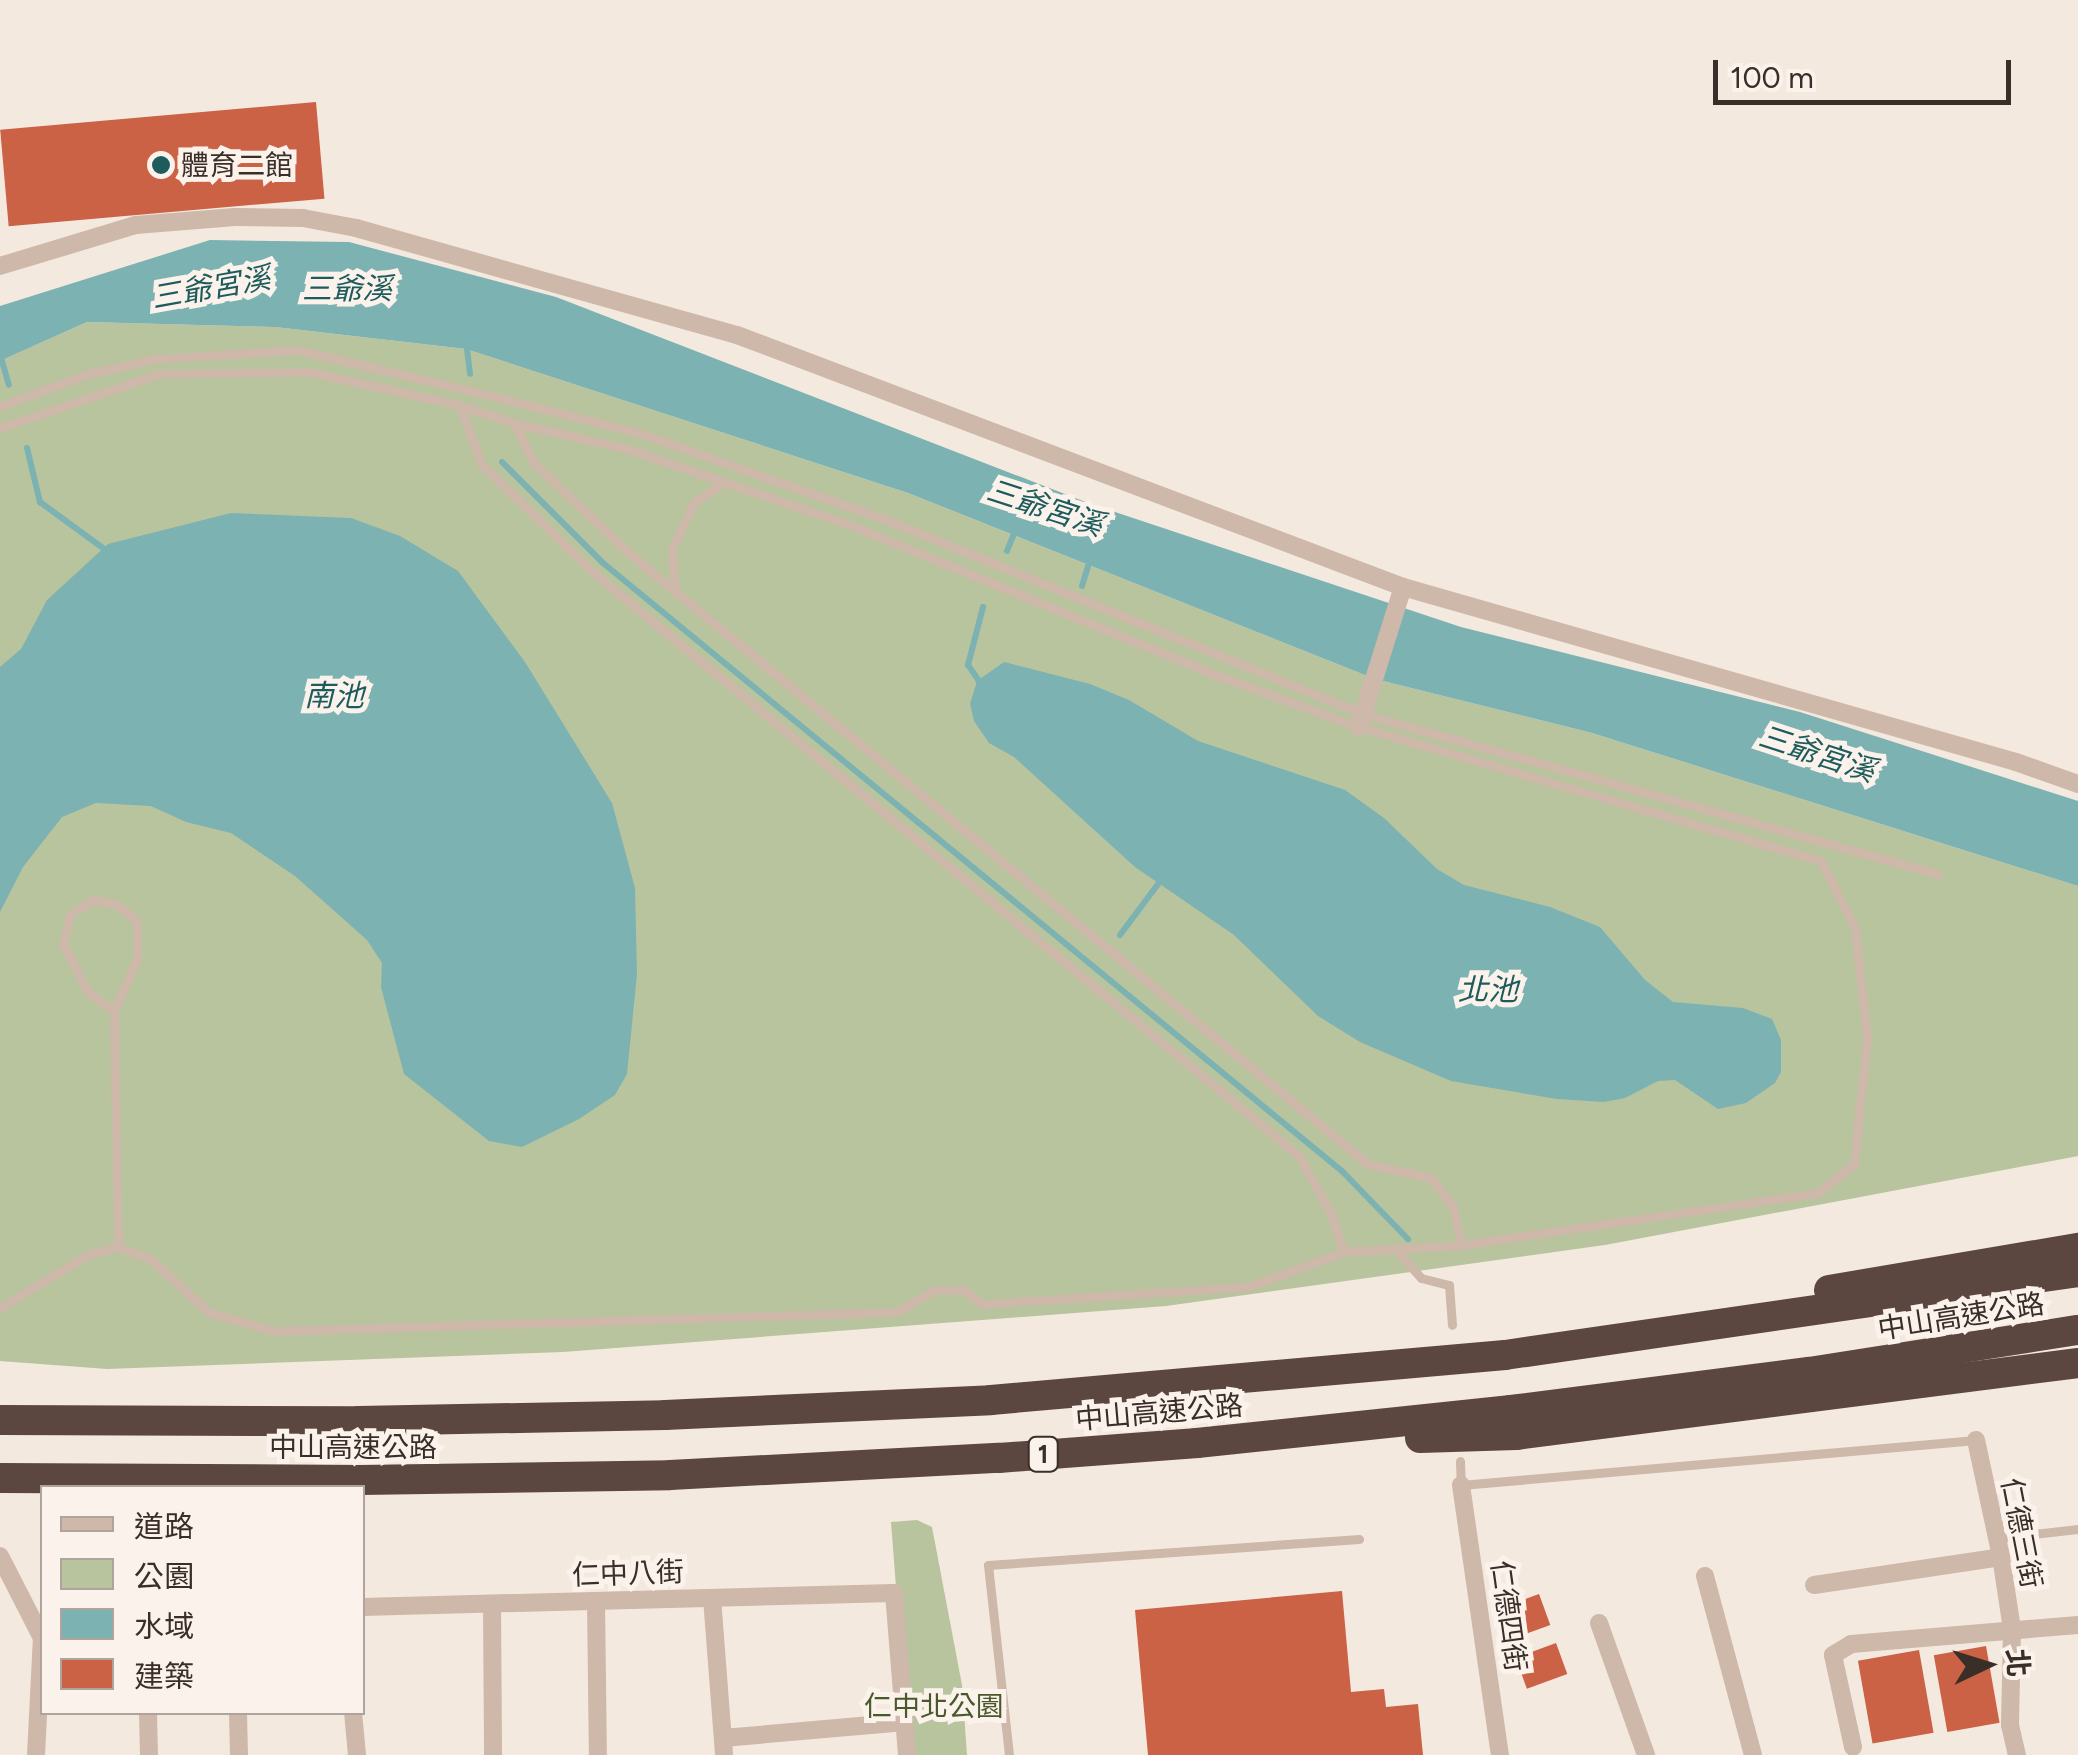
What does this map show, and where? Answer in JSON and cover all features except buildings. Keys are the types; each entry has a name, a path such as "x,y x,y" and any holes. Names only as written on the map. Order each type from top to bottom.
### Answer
{"highway":[{"path":"1505,1354 1644,1319 2078,1248"},
{"name":"中山高速公路","path":"0,1420 360,1421 684,1414 992,1400 1505,1354 2078,1272"},
{"name":"中山高速公路","path":"0,1478 361,1480 670,1475 1197,1443 1510,1410 1808,1372 2078,1330"},
{"path":"1197,1443 1516,1436 2078,1363"}],"street":[{"path":"0,266 136,225 234,216 303,218 356,228 737,335 1400,593 2016,762 2078,784"},
{"path":"1362,714 1400,593"},
{"name":"仁德三街","path":"1976,1440 2000,1548 2012,1630 2010,1725 2017,1755"},
{"name":"仁德四街","path":"1461,1484 1500,1755"},
{"path":"1814,1585 2000,1548"},
{"path":"0,1556 40,1634"},
{"path":"1705,1576 1754,1755"},
{"name":"仁中八街","path":"365,1607 894,1593 905,1722"},
{"path":"712,1598 723,1746 905,1722 907,1755"},
{"path":"596,1601 598,1755"},
{"path":"492,1604 493,1755"},
{"path":"1599,1623 1646,1755"},
{"path":"1853,1747 1833,1656 1851,1644 2078,1625"},
{"path":"36,1755 40,1677"},
{"path":"148,1715 149,1755"},
{"path":"238,1715 239,1755"},
{"path":"353,1715 357,1755"}],"lane":[{"path":"0,406 88,374 154,360 298,350 657,439 887,520 1362,714 1822,861 1855,928 1867,1038 1854,1164 1818,1193 1461,1245 1344,1252 1247,1287 982,1304 964,1290 934,1290 897,1312 274,1331 208,1312 151,1259 118,1247 89,1254 0,1308"},
{"path":"0,428 159,374 310,372 459,406 628,449 847,524 1216,675 1938,874"},
{"path":"459,406 482,465 594,573 1299,1156 1331,1214 1344,1252"},
{"path":"514,423 534,463 675,592 1368,1164 1431,1178 1453,1206 1461,1245"},
{"path":"675,592 672,548 694,502 724,482"},
{"path":"114,1011 88,992 62,944 70,914 94,900 116,904 136,921 137,959 114,1011 118,1247"},
{"path":"1394,1248 1421,1278 1449,1286 1452,1325"},
{"path":"1460,1461 1461,1484 1976,1440"},
{"path":"2000,1548 2078,1529"},
{"path":"1009,1755 988,1565 1359,1539"}],"green space":[{"path":"87,322 275,327 466,349 908,493 1375,679 1592,733 2078,886 2078,1156 1605,1245 1166,1306 563,1352 107,1369 0,1361 0,361"},
{"name":"仁中北公園","path":"917,1520 932,1527 962,1685 967,1755 909,1755 891,1522"}],"water":[{"name":"三爺溪","path":"210,240 349,242 556,297 1088,503 1461,627 1800,712 2078,801 2078,886 1592,733 1375,679 908,493 466,349 275,327 87,322 0,361 0,306"},
{"name":"南池","path":"231,513 351,518 400,536 458,571 525,662 612,803 635,888 637,974 627,1074 615,1095 579,1119 522,1147 489,1141 404,1074 381,987 382,963 367,940 295,876 231,833 186,822 151,806 96,803 62,817 23,867 0,912 0,667 21,649 47,600 108,544"},
{"name":"北池","path":"1004,662 1090,684 1129,700 1198,741 1345,790 1384,818 1437,869 1464,885 1550,907 1600,927 1645,980 1673,1002 1743,1008 1772,1019 1781,1040 1781,1072 1775,1083 1746,1103 1718,1109 1675,1080 1658,1081 1625,1098 1604,1102 1557,1099 1451,1081 1360,1042 1318,1016 1234,935 1135,867 1014,757 989,743 974,721 970,704 977,681"}],"waterway":[{"path":"466,341 470,374"},
{"path":"0,354 9,385"},
{"path":"27,448 40,502 107,551"},
{"path":"502,462 603,563 1342,1171 1408,1239"},
{"name":"三爺宮溪","path":"1007,551 1016,529"},
{"path":"1082,586 1090,559"},
{"path":"983,607 968,665 983,687"},
{"path":"1120,935 1164,876"}],"place":[{"name":"體育二館","path":"161,165"}]}
